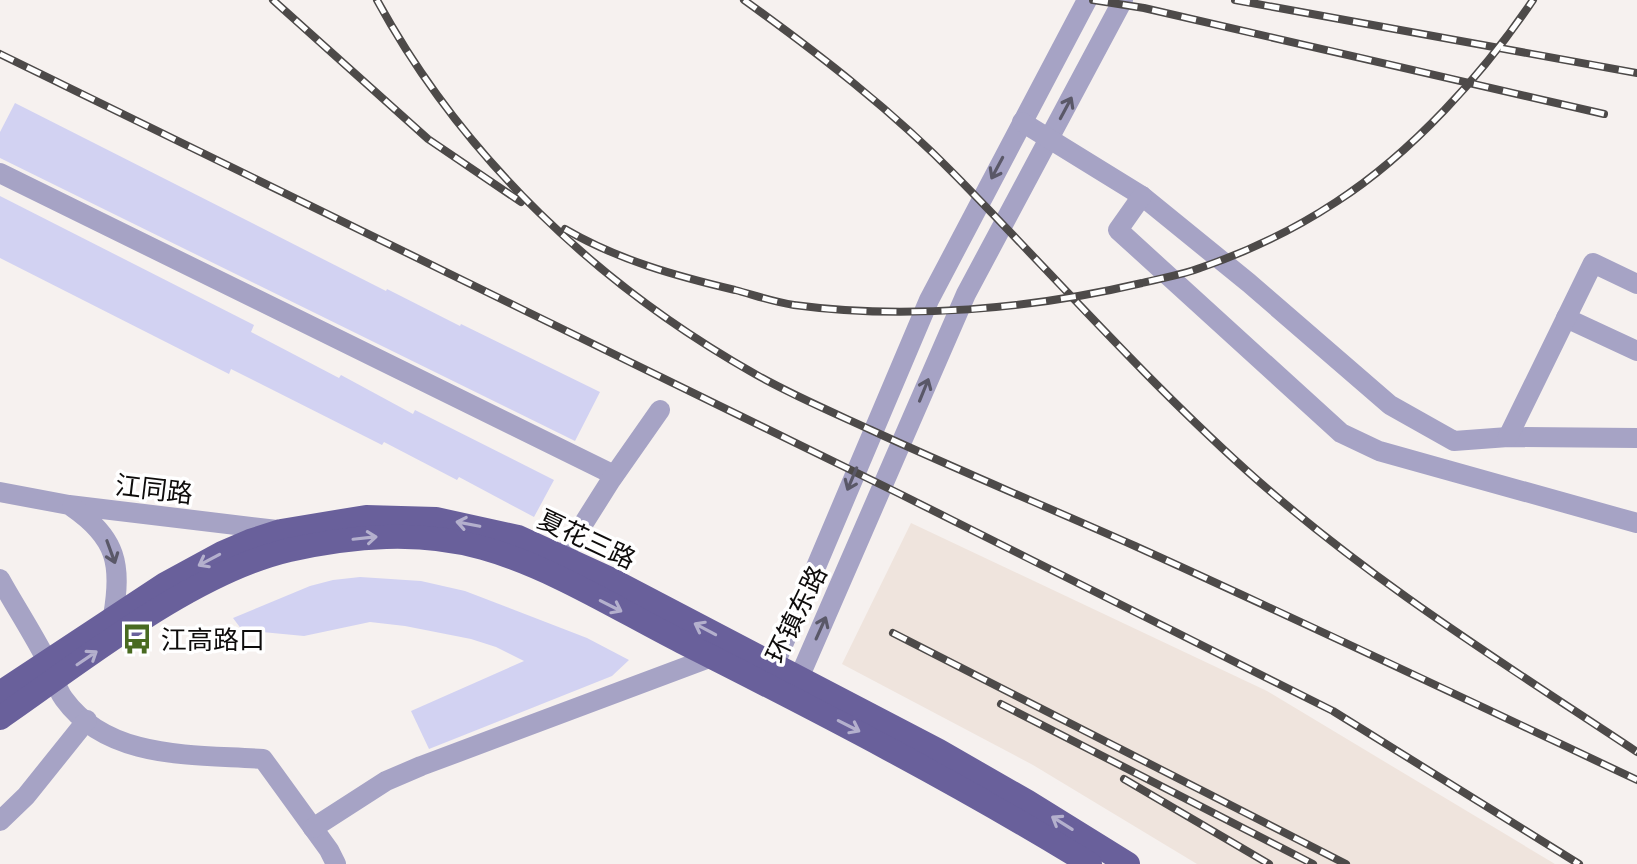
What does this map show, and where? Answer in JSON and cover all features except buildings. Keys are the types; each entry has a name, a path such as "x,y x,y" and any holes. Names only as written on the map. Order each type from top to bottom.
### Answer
{"main road":[{"name":"夏花三路","path":"0,718 113,616 222,553 285,541 366,517 436,519 499,531 563,556 774,666 789,684 879,742 1090,864"},
{"name":"夏花三路","path":"0,693 51,670 203,584 257,560 285,541 398,536 447,541 482,548 547,573 712,657 789,684 993,781 1128,864"}],"street":[{"name":"环镇东路","path":"774,666 929,300 1087,0"},
{"name":"环镇东路","path":"789,684 966,294 1123,0"},
{"path":"1022,122 1142,196 1249,283 1390,405 1454,441 1508,437 1637,438"},
{"path":"0,173 614,475"},
{"path":"1142,196 1118,230 1341,433 1379,451 1637,523"},
{"path":"1508,437 1593,263 1637,284"},
{"path":"1566,318 1637,351"},
{"path":"563,556 660,410"},
{"name":"江同路","path":"0,492 285,541"},
{"path":"69,505 91,520 106,537 114,554 118,591 113,616"},
{"path":"0,579 51,670 63,698 87,720 120,741 142,750 263,759 336,864"},
{"path":"313,828 386,781 421,766 712,657"},
{"path":"0,821 26,796 87,720"}],"shaded area":[{"path":"911,523 1267,691 1555,864 1197,864 1033,765 842,664"}],"railway":[{"path":"273,0 428,139 521,202"},
{"path":"377,0 450,113 493,165 590,259 642,301 697,339 812,403 1135,546 1637,780"},
{"path":"744,0 827,62 907,129 1171,399 1292,509 1436,618 1637,752"},
{"path":"1093,0 1144,8 1604,114"},
{"path":"1235,0 1637,73"},
{"path":"565,229 606,250 669,273 779,302 836,309 880,312 1013,305 1057,300 1171,276 1218,262 1270,239 1320,212 1364,182 1419,136 1469,84 1533,0"},
{"path":"0,54 900,494 1333,711 1579,864"},
{"path":"893,633 1346,864"},
{"path":"1001,704 1313,864"},
{"path":"1124,779 1269,864"}],"place":[{"name":"江高路口","path":"137,639"}]}
